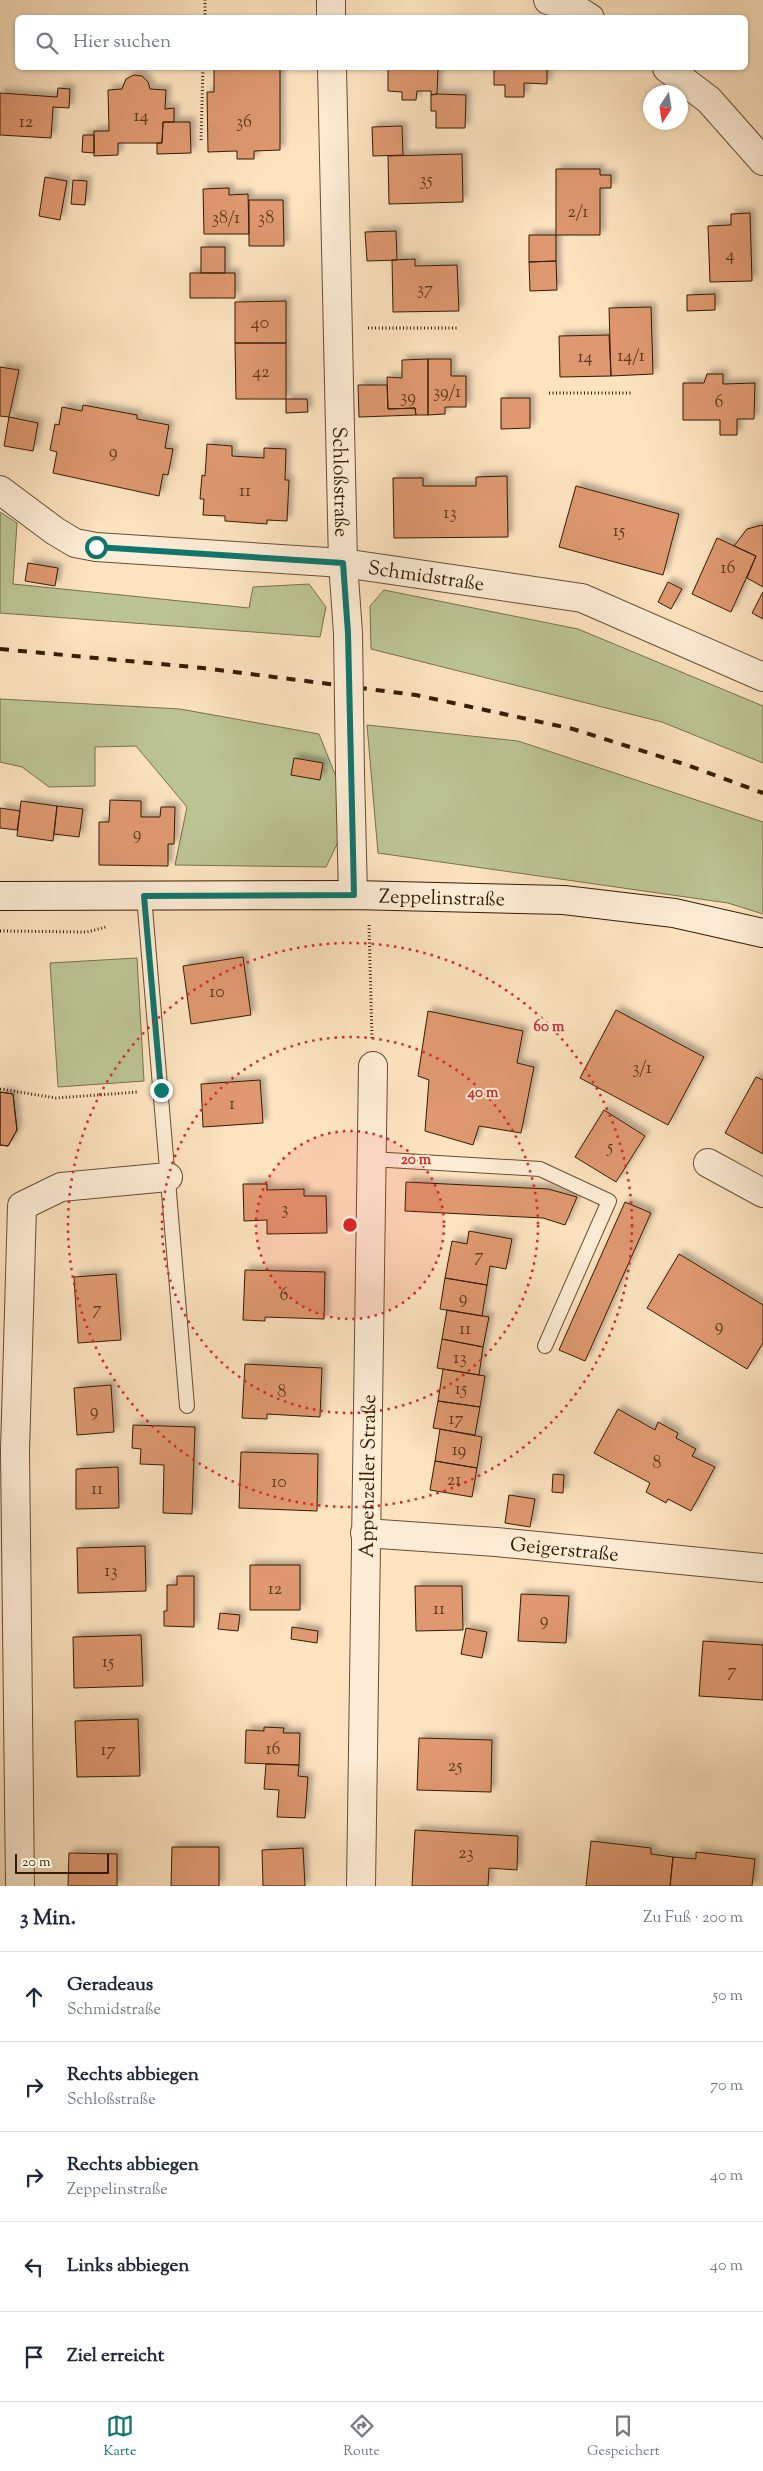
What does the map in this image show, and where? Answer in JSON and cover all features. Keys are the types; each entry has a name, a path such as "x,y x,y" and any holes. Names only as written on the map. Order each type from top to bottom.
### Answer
{"street":[{"path":"331,0 331,15"},
{"path":"548,0 574,8 585,15"},
{"name":"Schloßstraße","path":"332,70 343,563 348,633 354,895"},
{"path":"671,70 709,100 763,161"},
{"name":"Schmidstraße","path":"0,490 55,531 75,542 89,546 343,563 582,598 763,677"},
{"name":"Zeppelinstraße","path":"0,896 145,909 354,895 564,900 674,913 763,932"},
{"name":"Appenzeller Straße","path":"361,1886 373,1066"},
{"path":"708,1163 763,1193"},
{"path":"20,1886 15,1451 22,1206 61,1187 168,1177"},
{"name":"Geigerstraße","path":"365,1533 496,1542 763,1568"}],"lane":[{"path":"145,909 187,1406"},
{"path":"371,1159 540,1169 608,1201 545,1346"}],"path":[{"path":"205,0 205,15"},
{"path":"201,140 203,70"},
{"path":"338,327 457,328"},
{"path":"549,393 632,392"},
{"path":"0,931 88,932 123,923 145,909"},
{"path":"369,920 373,1066"},
{"path":"0,1089 56,1098 161,1090"}],"green space":[{"path":"0,512 17,523 13,584 249,608 253,587 309,584 326,607 320,637 0,613"},
{"path":"384,590 578,629 763,706 763,763 662,722 371,649 370,606"},
{"path":"0,699 180,709 319,734 340,787 342,834 326,867 175,865 187,807 136,746 95,747 95,786 49,787 22,767 0,762"},
{"path":"367,725 518,741 763,822 763,914 728,903 378,853"},
{"path":"137,958 144,1081 58,1087 50,963"}],"building":[{"path":"214,70 280,70 280,150 254,151 254,159 237,159 237,151 208,152 207,92 214,92"},
{"path":"388,70 438,70 437,94 431,95 431,91 417,91 416,100 402,100 402,92 388,91"},
{"path":"494,70 547,70 547,84 524,83 524,97 505,97 505,85 494,85"},
{"path":"134,75 142,76 148,82 150,89 166,90 165,109 174,108 174,122 163,122 162,143 118,143 118,155 94,156 94,131 109,131 108,90 122,89 126,79"},
{"path":"58,88 70,89 69,108 53,107 51,138 0,135 0,93 57,97"},
{"path":"431,95 466,95 465,128 436,128 436,111 431,111"},
{"path":"163,122 190,122 191,153 157,154 157,143 162,143"},
{"path":"402,126 403,155 373,156 372,127"},
{"path":"83,135 94,135 94,153 82,152"},
{"path":"462,154 463,202 389,204 388,156"},
{"path":"556,169 600,169 600,175 611,175 611,188 600,188 600,235 556,235"},
{"path":"45,177 67,181 60,220 39,216"},
{"path":"73,180 87,181 85,205 71,204"},
{"path":"229,188 229,195 248,194 249,234 204,234 203,189"},
{"path":"249,200 283,200 284,246 249,246"},
{"path":"750,213 752,281 710,282 708,226 731,225 731,214"},
{"path":"396,231 397,260 367,261 365,232"},
{"path":"529,235 556,235 556,261 529,262"},
{"path":"201,247 225,247 225,273 201,273"},
{"path":"415,259 415,266 457,265 459,311 393,312 392,260"},
{"path":"556,261 557,290 530,291 529,262"},
{"path":"190,273 235,273 235,298 190,298"},
{"path":"715,294 715,310 687,311 687,295"},
{"path":"286,301 286,343 235,343 235,302"},
{"path":"651,307 653,374 611,376 609,308"},
{"path":"609,335 611,376 560,377 559,336"},
{"path":"235,343 286,343 286,399 236,399"},
{"path":"428,359 428,415 416,415 415,408 388,409 387,377 402,378 402,360"},
{"path":"428,359 451,359 451,376 466,376 466,407 445,407 445,414 428,415"},
{"path":"0,367 19,370 9,417 0,416"},
{"path":"707,374 723,374 723,384 755,383 754,419 737,419 737,435 720,435 720,420 683,420 683,383 704,383"},
{"path":"358,385 387,385 388,409 415,408 416,415 359,417"},
{"path":"501,398 530,398 530,428 501,429"},
{"path":"286,399 307,399 308,412 286,413"},
{"path":"83,405 137,415 137,419 169,425 165,448 173,449 168,475 163,474 159,496 53,473 57,452 50,450 55,424 59,425 62,407 82,411"},
{"path":"9,417 38,423 33,451 4,446"},
{"path":"207,444 232,446 232,456 264,458 264,448 286,449 285,480 289,480 287,521 267,520 267,524 225,521 225,516 203,515 204,499 200,499 202,475 205,476"},
{"path":"507,476 508,537 394,538 393,478 423,478 423,486 476,486 476,477"},
{"path":"576,486 679,514 663,575 559,547"},
{"path":"762,525 763,587 747,578 756,556 734,546 747,529"},
{"path":"717,538 756,556 731,612 692,594"},
{"path":"28,563 58,568 55,586 25,581"},
{"path":"668,582 682,589 671,609 658,602"},
{"path":"763,592 763,619 752,613"},
{"path":"294,758 323,763 320,780 291,775"},
{"path":"110,800 141,801 141,817 160,817 161,807 175,807 174,844 168,844 168,866 99,865 99,822 109,822"},
{"path":"21,801 57,806 53,841 17,836"},
{"path":"57,806 83,809 79,837 54,834"},
{"path":"0,808 20,811 17,830 0,828"},
{"path":"243,957 251,1015 191,1024 183,966"},
{"path":"616,1010 704,1057 668,1125 580,1078"},
{"path":"428,1011 523,1031 517,1063 534,1067 521,1133 479,1126 473,1145 425,1131 429,1080 418,1076"},
{"path":"756,1077 763,1080 763,1154 725,1133"},
{"path":"260,1080 263,1123 203,1127 201,1084"},
{"path":"0,1092 13,1094 17,1130 8,1146 0,1145"},
{"path":"0,1092 13,1094 17,1130 8,1146 0,1145"},
{"path":"604,1110 645,1136 616,1182 575,1157"},
{"path":"406,1182 548,1189 577,1197 565,1225 543,1218 405,1211"},
{"path":"243,1184 267,1184 267,1190 304,1189 304,1196 326,1196 327,1233 267,1234 267,1220 244,1221"},
{"path":"625,1202 651,1213 585,1361 559,1350"},
{"path":"469,1231 512,1239 506,1269 490,1266 487,1285 445,1278 452,1241 467,1244"},
{"path":"679,1254 763,1305 763,1343 747,1369 647,1308"},
{"path":"245,1270 325,1272 324,1319 265,1317 265,1321 243,1320"},
{"path":"116,1274 121,1340 78,1343 74,1277"},
{"path":"445,1278 487,1285 482,1316 440,1309"},
{"path":"447,1310 489,1317 483,1347 442,1339"},
{"path":"442,1339 483,1347 479,1375 437,1368"},
{"path":"245,1364 322,1368 320,1417 267,1414 267,1419 242,1418"},
{"path":"443,1369 485,1376 480,1407 438,1401"},
{"path":"111,1385 114,1432 77,1435 74,1388"},
{"path":"438,1401 480,1407 475,1435 433,1428"},
{"path":"618,1409 655,1430 658,1422 678,1433 676,1438 696,1449 692,1456 715,1467 691,1511 668,1499 666,1503 646,1492 650,1483 594,1453"},
{"path":"133,1425 195,1427 192,1514 163,1513 164,1465 140,1464 141,1449 132,1448"},
{"path":"440,1429 482,1437 477,1468 435,1461"},
{"path":"241,1452 318,1454 317,1511 239,1508"},
{"path":"435,1461 477,1468 472,1497 430,1490"},
{"path":"118,1467 119,1508 76,1509 76,1469"},
{"path":"553,1474 564,1475 563,1493 552,1492"},
{"path":"509,1495 535,1499 530,1527 505,1523"},
{"path":"145,1546 146,1591 78,1593 77,1548"},
{"path":"250,1565 300,1565 300,1610 250,1610"},
{"path":"177,1576 194,1576 194,1627 164,1626 164,1611 167,1611 167,1585 177,1585"},
{"path":"415,1586 462,1586 463,1630 416,1631"},
{"path":"521,1594 569,1596 566,1643 518,1641"},
{"path":"220,1613 240,1615 238,1631 218,1629"},
{"path":"292,1627 318,1631 317,1643 291,1639"},
{"path":"466,1628 487,1632 482,1658 461,1654"},
{"path":"141,1635 143,1686 74,1688 73,1637"},
{"path":"703,1641 763,1645 763,1700 699,1696"},
{"path":"138,1719 140,1776 77,1777 75,1721"},
{"path":"264,1727 284,1728 283,1733 300,1733 299,1765 245,1763 246,1730 264,1731"},
{"path":"419,1738 492,1740 491,1792 417,1790"},
{"path":"266,1764 299,1765 298,1776 308,1777 305,1818 277,1817 279,1790 264,1789"},
{"path":"415,1830 518,1836 517,1870 489,1868 488,1886 412,1886"},
{"path":"591,1841 651,1848 651,1854 673,1857 670,1886 586,1886"},
{"path":"172,1847 219,1847 219,1886 171,1886"},
{"path":"303,1848 305,1886 263,1886 262,1850"},
{"path":"696,1852 755,1859 752,1886 670,1886 673,1857 696,1859"},
{"path":"69,1853 117,1854 117,1886 68,1886"}],"railway":[{"path":"0,649 203,668 416,695 573,729 687,765 763,793"}],"route":[{"path":"96,547 343,563 348,633 352,874 354,895 144,896 161,1090"}]}
